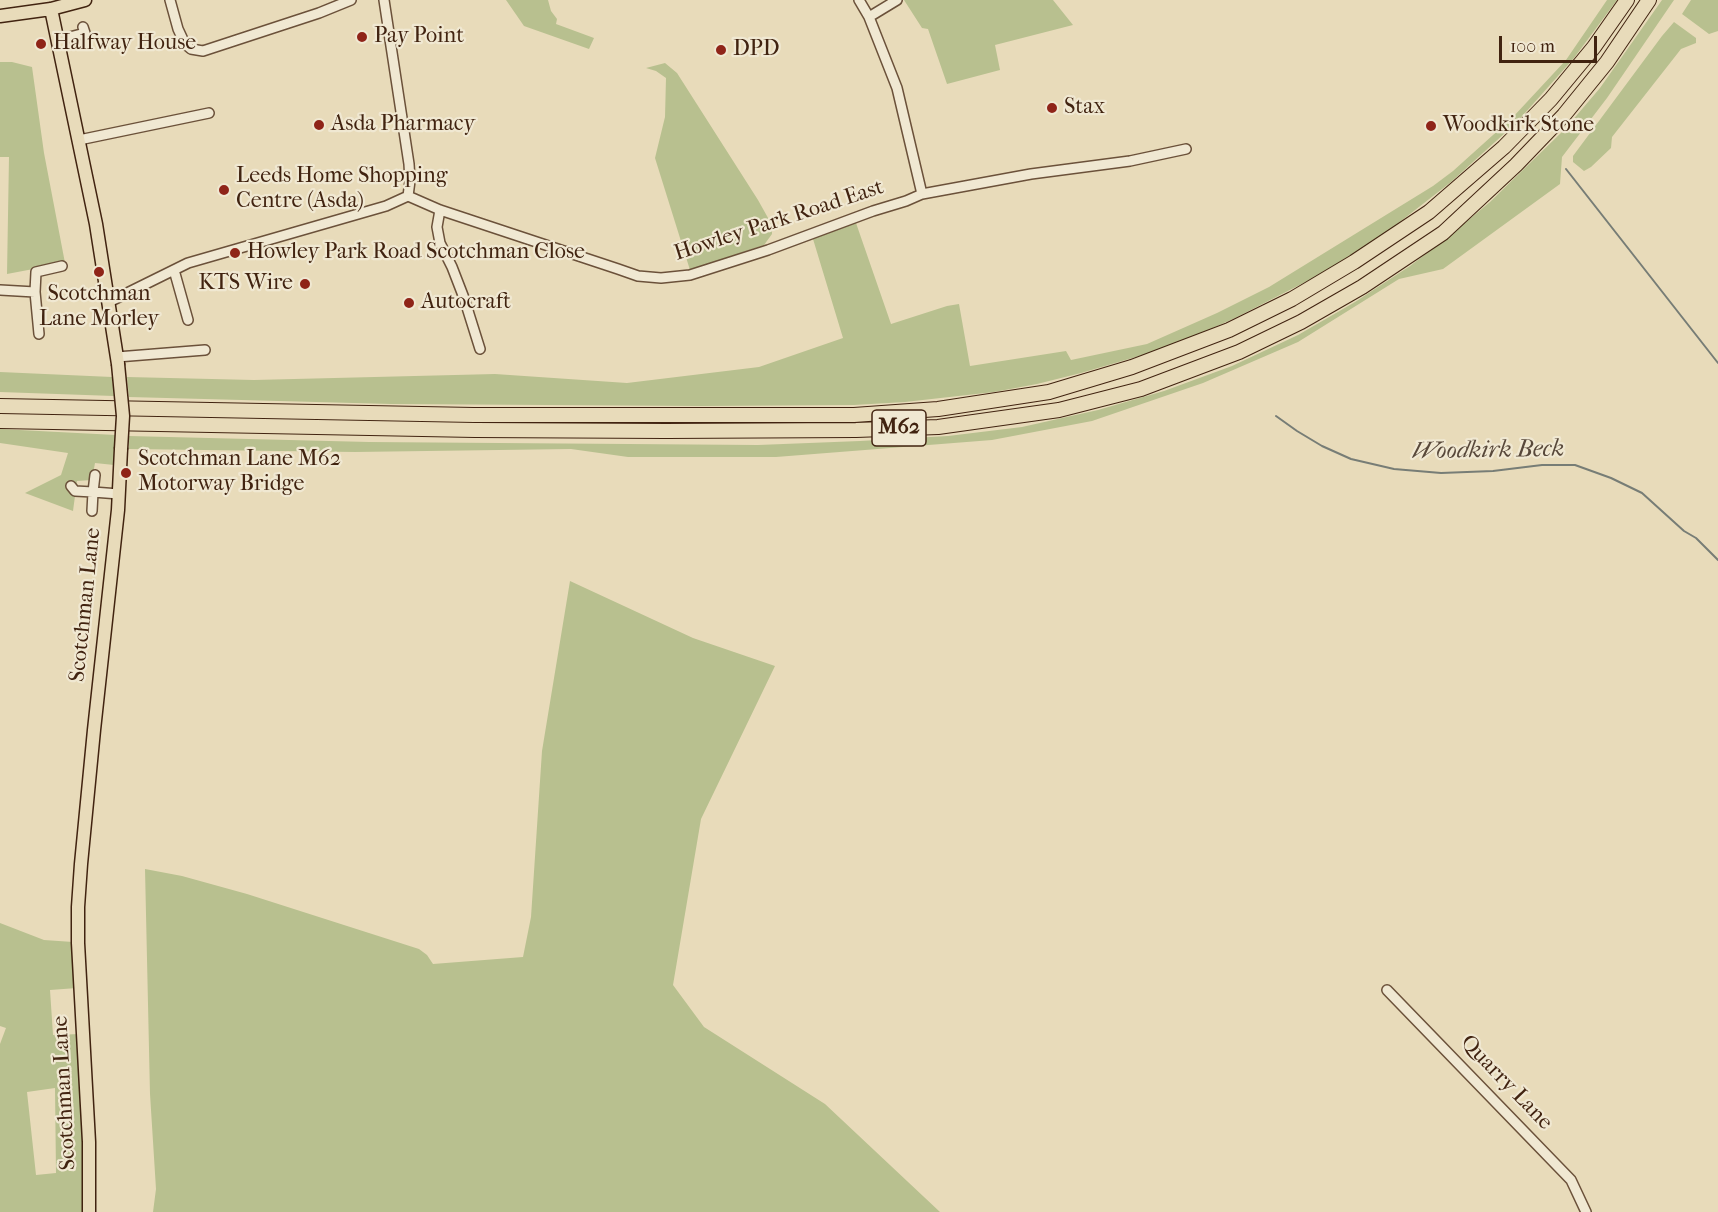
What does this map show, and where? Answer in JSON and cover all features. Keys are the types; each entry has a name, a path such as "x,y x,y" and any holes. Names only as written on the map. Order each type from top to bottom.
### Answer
{"highway":[{"name":"M62","path":"0,406 474,415 854,415 939,409 1049,392 1132,367 1229,330 1292,299 1354,262 1429,212 1504,147 1551,99 1594,47 1627,0"},
{"name":"M62","path":"0,421 499,430 856,430 938,427 1059,410 1141,389 1239,352 1301,322 1362,287 1443,233 1516,165 1564,115 1607,62 1649,0"}],"main road":[{"path":"0,16 51,9 85,0"},
{"name":"Scotchman Lane","path":"51,9 96,224 109,302 123,417 119,494 78,907 89,1142 89,1212"}],"street":[{"path":"170,0 185,44 192,49 203,51 319,13 351,0"},
{"path":"109,302 188,263 386,206 408,196 409,164 384,0"},
{"path":"859,0 869,17 897,88 922,194"},
{"path":"869,17 897,0"},
{"path":"58,40 85,33 83,27"},
{"path":"79,140 209,113"},
{"name":"Howley Park Road East","path":"408,196 440,210 634,274 661,278 690,275 922,194 1031,174 1130,161 1186,149"},
{"path":"440,210 437,228 440,243 464,298 480,349"},
{"path":"39,334 35,292 36,272 62,266"},
{"path":"174,270 188,320"},
{"path":"0,290 35,292"},
{"path":"117,360 205,350"},
{"path":"92,511 95,475"},
{"path":"71,486 75,491 119,494"},
{"name":"Quarry Lane","path":"1387,990 1563,1171 1571,1180 1586,1212"}],"green space":[{"path":"506,0 548,0 551,11 557,19 556,24 594,38 589,49 524,26"},
{"path":"904,0 1053,0 1073,25 995,45 1000,70 947,84 928,29 922,28"},
{"path":"1607,0 1617,0 1574,58 1517,122 1451,182 1392,228 1323,273 1235,318 1146,354 1081,373 994,392 854,405 391,404 129,397 127,377 254,380 495,374 627,383 759,367 843,338 813,239 856,223 891,324 959,304 970,366 1066,351 1071,360 1147,344 1269,287 1433,186 1513,117 1566,60"},
{"path":"1662,0 1674,0 1607,98 1562,157 1560,184 1443,269 1399,279 1298,342 1203,383 1092,421 992,440 776,457 628,457 571,449 355,452 129,449 129,436 369,442 758,445 860,441 948,436 1022,427 1098,410 1164,391 1232,366 1298,335 1355,302 1410,266 1448,237 1490,202 1565,129 1600,88"},
{"path":"1691,0 1718,0 1718,31 1709,34 1682,14"},
{"path":"1674,22 1696,38 1696,43 1681,49 1612,137 1611,148 1584,171 1573,162 1573,156"},
{"path":"0,62 12,62 32,67 44,153 65,263 7,274 9,157 0,157"},
{"path":"665,63 677,73 772,225 772,234 764,245 690,270 655,158 665,117 666,78 646,68"},
{"path":"0,372 112,377 114,396 0,392"},
{"path":"0,429 116,435 114,465 95,463 92,480 77,481 73,511 25,493 61,475 68,453 0,443"},
{"path":"570,581 693,638 775,666 701,819 673,985 704,1027 825,1104 940,1212 153,1212 156,1189 150,1094 145,869 182,876 247,894 419,949 433,964 523,957 531,917 542,751"},
{"path":"0,923 44,940 73,942 77,988 50,990 53,1035 80,1034 86,1197 83,1212 0,1212 0,1044 6,1028 0,1026","holes":["55,1088 56,1173 36,1175 27,1092"]}],"waterway":[{"path":"1566,169 1718,363"},
{"name":"Woodkirk Beck","path":"1276,416 1322,446 1351,459 1394,469 1441,473 1493,471 1542,465 1575,465 1611,478 1642,493 1684,531 1696,538 1718,560"}],"place":[{"name":"Pay Point","path":"362,37"},
{"name":"Halfway House","path":"41,44"},
{"name":"DPD","path":"721,50"},
{"name":"Stax","path":"1052,108"},
{"name":"Asda Pharmacy","path":"319,125"},
{"name":"Woodkirk Stone","path":"1431,126"},
{"name":"Leeds Home Shopping Centre (Asda)","path":"224,190"},
{"name":"Howley Park Road Scotchman Close","path":"235,253"},
{"name":"Scotchman Lane Morley","path":"99,272"},
{"name":"KTS Wire","path":"305,284"},
{"name":"Autocraft","path":"409,303"},
{"name":"Scotchman Lane M62 Motorway Bridge","path":"126,473"}]}
